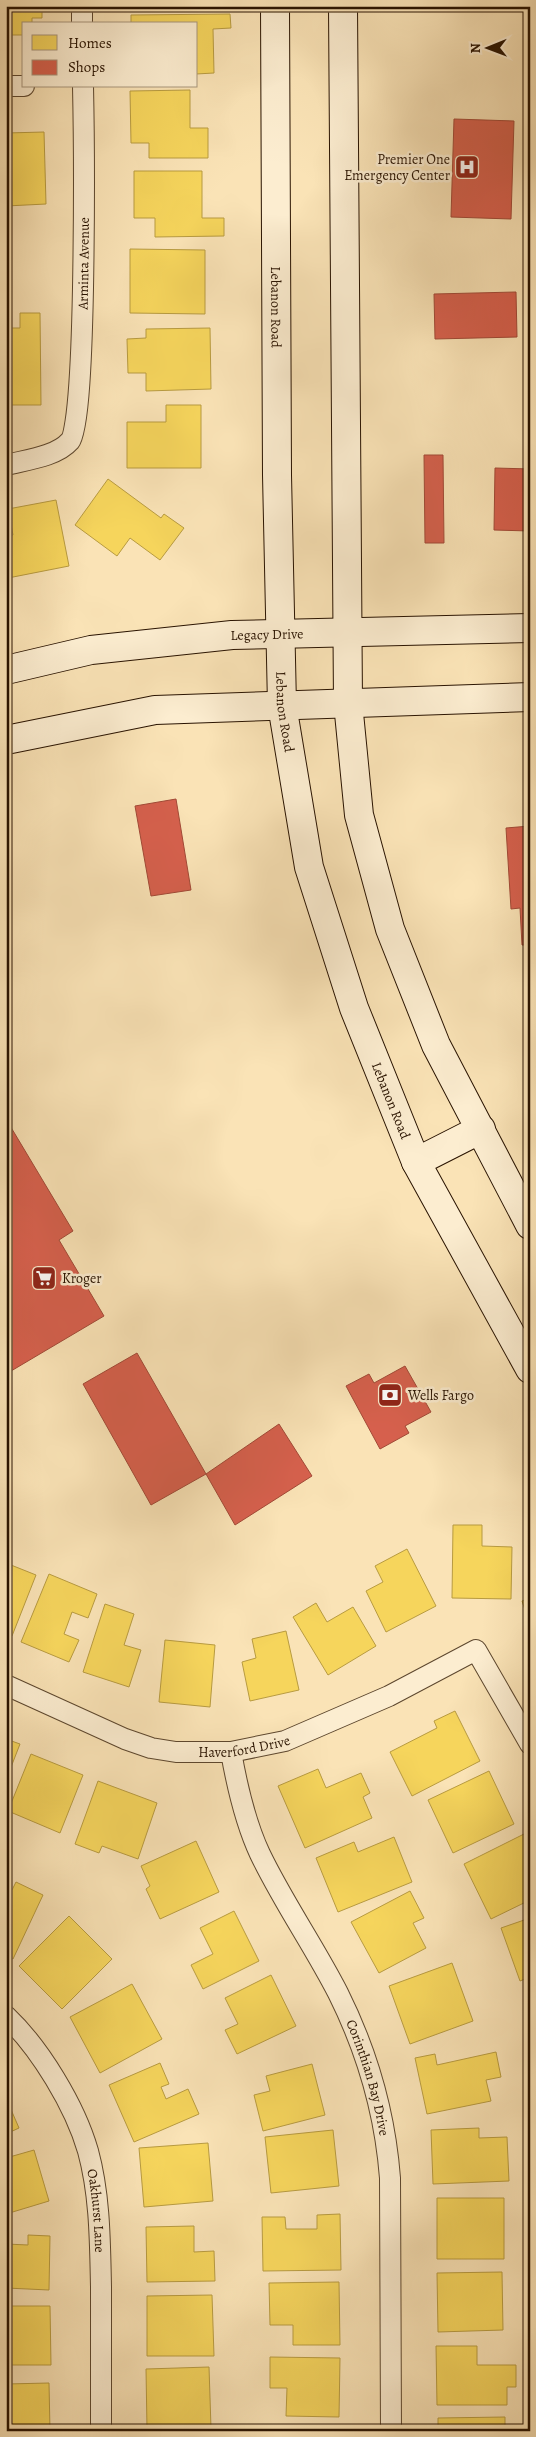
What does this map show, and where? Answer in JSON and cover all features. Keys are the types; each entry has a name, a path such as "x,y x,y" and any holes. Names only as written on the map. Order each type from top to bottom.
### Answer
{"main road":[{"name":"Lebanon Road","path":"275,6 282,705 309,867 354,1008 416,1162 530,1369"},
{"path":"343,6 349,631 348,703 359,815 390,929 436,1045 530,1226"},
{"name":"Legacy Drive","path":"6,670 91,650 232,635 280,632 530,628"},
{"path":"6,740 155,710 530,697"},
{"path":"416,1162 481,1129"}],"street":[{"path":"82,6 82,22"},
{"path":"6,86 22,86"},
{"name":"Arminta Avenue","path":"6,464 48,454 62,448 70,441 77,417 84,179 83,88"},
{"name":"Haverford Drive","path":"6,1684 124,1739 151,1748 176,1752 231,1752 285,1741 389,1696 476,1650 530,1744"},
{"name":"Corinthian Bay Drive","path":"231,1752 249,1826 260,1854 338,1992 360,2042 377,2095 386,2135 390,2178 391,2431"},
{"name":"Oakhurst Lane","path":"6,2016 42,2058 74,2118 89,2158 95,2183 100,2229 101,2431"}],"building: Homes":[{"path":"6,6 42,6 42,18 32,18 32,22 22,22 22,35 6,35"},
{"path":"230,14 231,28 213,29 214,73 198,74 198,22 131,22 131,15"},
{"path":"190,90 190,128 208,128 208,158 149,158 149,143 131,143 130,91"},
{"path":"44,132 46,204 6,206 6,133"},
{"path":"134,171 202,171 202,218 224,218 224,236 155,237 155,218 134,218"},
{"path":"130,249 205,250 205,314 130,313"},
{"path":"20,313 40,313 41,405 6,405 6,328 20,328"},
{"path":"210,328 211,389 146,391 146,373 128,373 127,339 146,338 146,329"},
{"path":"166,405 201,405 201,468 127,468 127,422 166,422"},
{"path":"108,479 161,518 164,514 184,528 160,560 130,538 117,556 75,525"},
{"path":"56,500 69,566 8,578 6,536 13,535 8,509"},
{"path":"453,1525 482,1525 482,1546 512,1547 511,1599 452,1598"},
{"path":"407,1549 436,1606 386,1632 366,1591 383,1582 375,1566"},
{"path":"6,1563 36,1575 12,1636 6,1634"},
{"path":"49,1574 97,1594 88,1618 72,1612 64,1634 79,1640 69,1662 21,1642"},
{"path":"530,1598 530,1625 522,1601"},
{"path":"316,1603 327,1622 353,1607 376,1646 328,1675 293,1617"},
{"path":"105,1604 134,1614 124,1645 141,1650 129,1687 83,1672"},
{"path":"286,1631 299,1690 250,1701 242,1662 256,1658 252,1639"},
{"path":"165,1640 215,1645 210,1707 159,1702"},
{"path":"455,1711 480,1761 412,1796 390,1752 437,1728 434,1721"},
{"path":"6,1739 20,1744 6,1780"},
{"path":"31,1754 83,1775 60,1833 8,1811"},
{"path":"318,1769 326,1788 361,1773 370,1793 363,1797 372,1818 305,1848 278,1786"},
{"path":"489,1771 514,1824 453,1853 428,1800"},
{"path":"98,1781 157,1803 138,1859 102,1846 99,1853 75,1844"},
{"path":"524,1834 530,1845 530,1900 491,1919 464,1864"},
{"path":"394,1837 412,1882 338,1912 316,1858 354,1842 358,1852"},
{"path":"196,1841 219,1892 160,1919 146,1889 150,1886 141,1866"},
{"path":"16,1882 43,1895 13,1959 6,1955 6,1888 12,1890"},
{"path":"410,1891 424,1918 413,1923 426,1948 379,1973 351,1922"},
{"path":"234,1911 259,1961 203,1989 191,1965 213,1954 200,1928"},
{"path":"69,1916 112,1959 62,2009 19,1966"},
{"path":"530,1918 530,1977 520,1981 501,1928"},
{"path":"452,1963 473,2021 410,2044 389,1986"},
{"path":"271,1975 296,2026 237,2054 225,2030 238,2024 225,1998"},
{"path":"132,1984 162,2039 100,2073 70,2017"},
{"path":"496,2052 501,2077 486,2080 491,2101 427,2114 415,2058 435,2054 437,2065"},
{"path":"160,2063 169,2084 161,2087 166,2099 188,2089 199,2114 134,2142 109,2085"},
{"path":"312,2064 325,2115 263,2131 254,2095 270,2091 266,2076"},
{"path":"6,2098 19,2128 6,2134"},
{"path":"479,2128 479,2138 507,2137 509,2181 433,2184 431,2130"},
{"path":"333,2130 339,2186 271,2193 265,2137"},
{"path":"208,2143 213,2201 144,2207 139,2148"},
{"path":"34,2150 49,2201 6,2214 6,2158"},
{"path":"437,2198 504,2198 504,2259 437,2259"},
{"path":"340,2214 341,2270 263,2271 262,2217 285,2217 286,2229 317,2229 317,2215"},
{"path":"194,2226 194,2252 214,2251 215,2281 147,2282 146,2227"},
{"path":"28,2235 50,2236 49,2290 6,2288 6,2244 28,2245"},
{"path":"502,2272 503,2330 438,2332 437,2273"},
{"path":"339,2282 340,2345 293,2345 293,2325 270,2325 269,2283"},
{"path":"212,2295 214,2356 147,2356 147,2296"},
{"path":"9,2306 50,2306 51,2365 6,2365 6,2324 9,2324"},
{"path":"436,2346 477,2346 477,2365 516,2365 516,2387 507,2387 507,2405 437,2405"},
{"path":"270,2357 340,2358 339,2417 286,2416 287,2388 270,2388"},
{"path":"209,2367 211,2428 147,2429 146,2369"},
{"path":"49,2383 50,2431 6,2431 6,2384"},
{"path":"505,2417 505,2431 438,2431 438,2418"},
{"path":"340,2428 340,2431 291,2431 291,2429"}],"building: Shops":[{"path":"454,119 514,121 511,219 451,217"},
{"path":"516,292 517,337 435,339 434,294"},
{"path":"424,455 443,455 444,543 425,543"},
{"path":"495,468 530,469 530,531 494,530"},
{"path":"176,799 191,890 151,896 135,806"},
{"path":"530,826 530,945 522,945 520,908 511,909 506,828"},
{"name":"Kroger","path":"6,1119 73,1231 59,1240 104,1316 6,1374"},
{"path":"137,1353 206,1474 151,1505 83,1384"},
{"path":"405,1366 431,1412 405,1426 409,1433 380,1449 346,1386 369,1374 374,1383"},
{"path":"279,1424 312,1476 235,1525 206,1474"}],"place":[{"name":"Premier One Emergency Center","path":"467,167"},
{"name":"Kroger","path":"44,1278"},
{"name":"Wells Fargo","path":"390,1395"}]}
